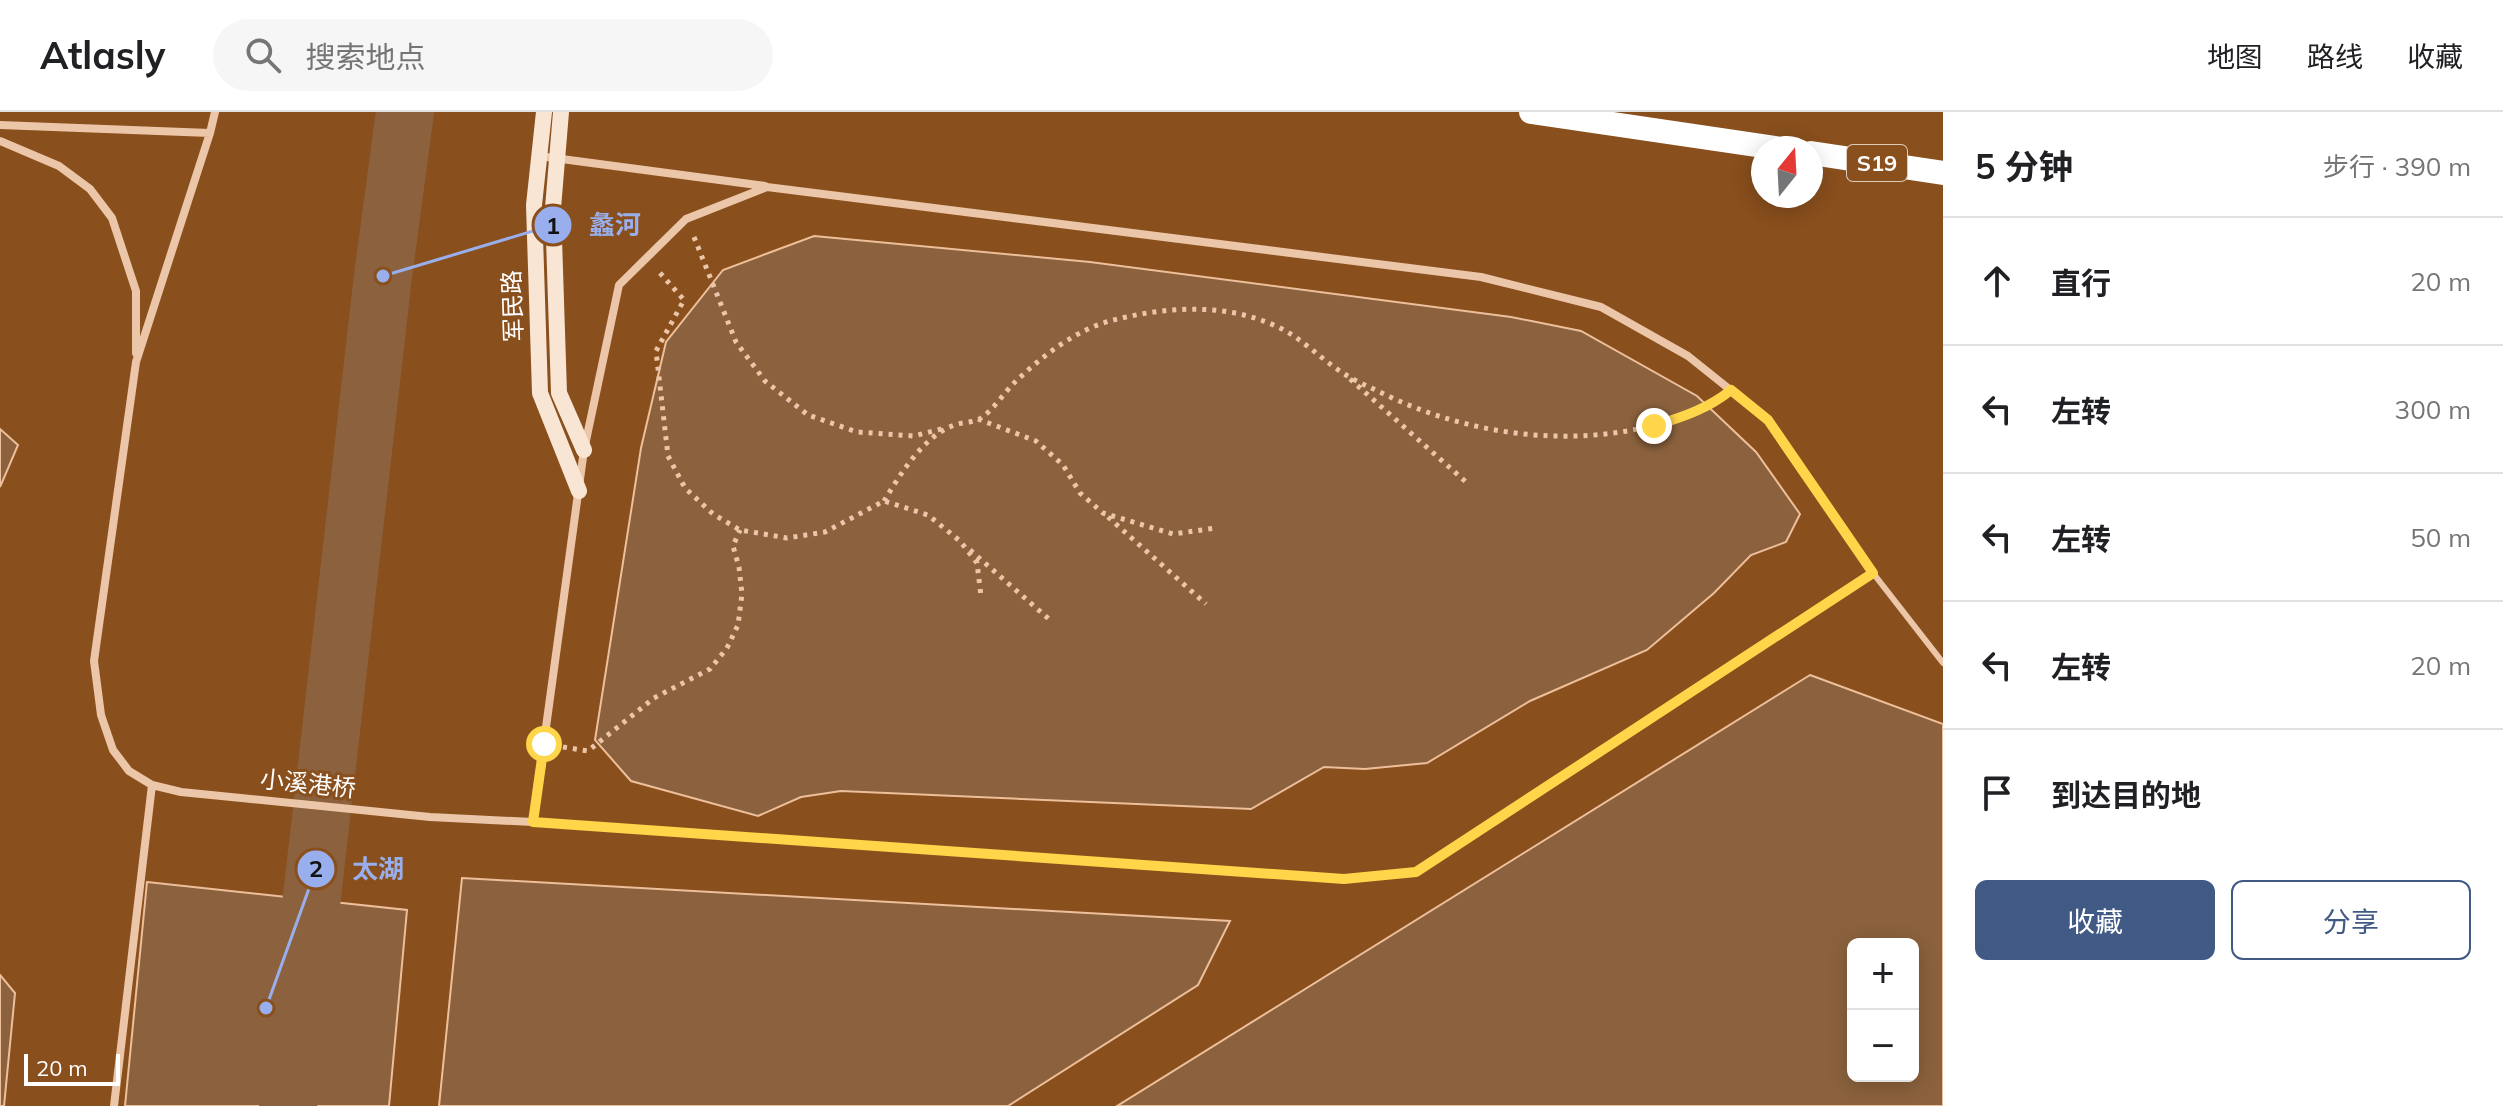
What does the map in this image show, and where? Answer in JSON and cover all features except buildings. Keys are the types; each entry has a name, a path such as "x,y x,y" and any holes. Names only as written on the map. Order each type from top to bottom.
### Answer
{"highway":[{"path":"1531,112 1751,144"},
{"name":"S19","path":"1823,155 1943,173"}],"street":[{"path":"136,362 215,112"},
{"name":"军民路","path":"544,112 534,205 540,393 579,491"},
{"name":"军民路","path":"561,112 553,208 559,393 584,450"},
{"path":"0,125 210,133"},
{"path":"0,141 59,166 90,189 112,218 136,291 136,362 94,661 101,715 113,750 129,771 152,785 114,1106"},
{"path":"539,156 1481,277 1601,307 1688,356 1768,420 1873,573"},
{"path":"533,822 584,450 619,285 686,219 767,187"},
{"name":"小溪港桥","path":"152,785 181,792 430,817 1344,879 1416,872 1873,573"}],"lane":[{"path":"1873,573 1943,663"}],"path":[{"path":"686,219 736,342 765,381 808,415 857,432 914,436 981,418 1016,381 1076,336 1107,321 1183,309 1227,310 1281,329 1345,374 1466,482"},
{"path":"646,258 684,300 656,351 668,456 685,488 713,514 740,530 787,538 825,532 884,501 912,456 949,427"},
{"path":"1345,374 1409,406 1475,428 1556,436 1603,434 1654,426 1697,411 1731,390"},
{"path":"981,418 1036,441 1063,465 1080,493 1206,604"},
{"path":"884,501 928,515 1050,620"},
{"path":"1103,513 1173,534 1216,528"},
{"path":"588,751 654,698 710,669 727,648 738,625 742,594 733,546 740,530"},
{"path":"960,541 977,563 981,596"}],"shaded area":[{"path":"814,236 1090,262 1511,317 1581,331 1697,396 1756,452 1800,514 1786,542 1751,555 1714,593 1647,650 1530,701 1427,763 1365,769 1324,767 1251,809 841,791 801,797 758,816 631,781 595,740 641,448 666,342 723,270"},
{"path":"0,429 18,445 0,487"},
{"path":"1810,675 1943,724 1943,1106 1117,1106"},
{"path":"462,878 1230,921 1198,985 1008,1106 439,1106"},
{"path":"147,882 407,910 389,1106 125,1106"},
{"path":"0,975 15,993 4,1106 0,1106"}],"waterway":[{"path":"288,1106 383,276 405,112"}],"place":[{"name":"蠡河","path":"383,276"},
{"name":"太湖","path":"266,1008"}],"route":[{"path":"544,744 533,822 1344,879 1416,872 1873,573 1768,420 1731,390 1716,402 1687,416 1654,426"}]}
